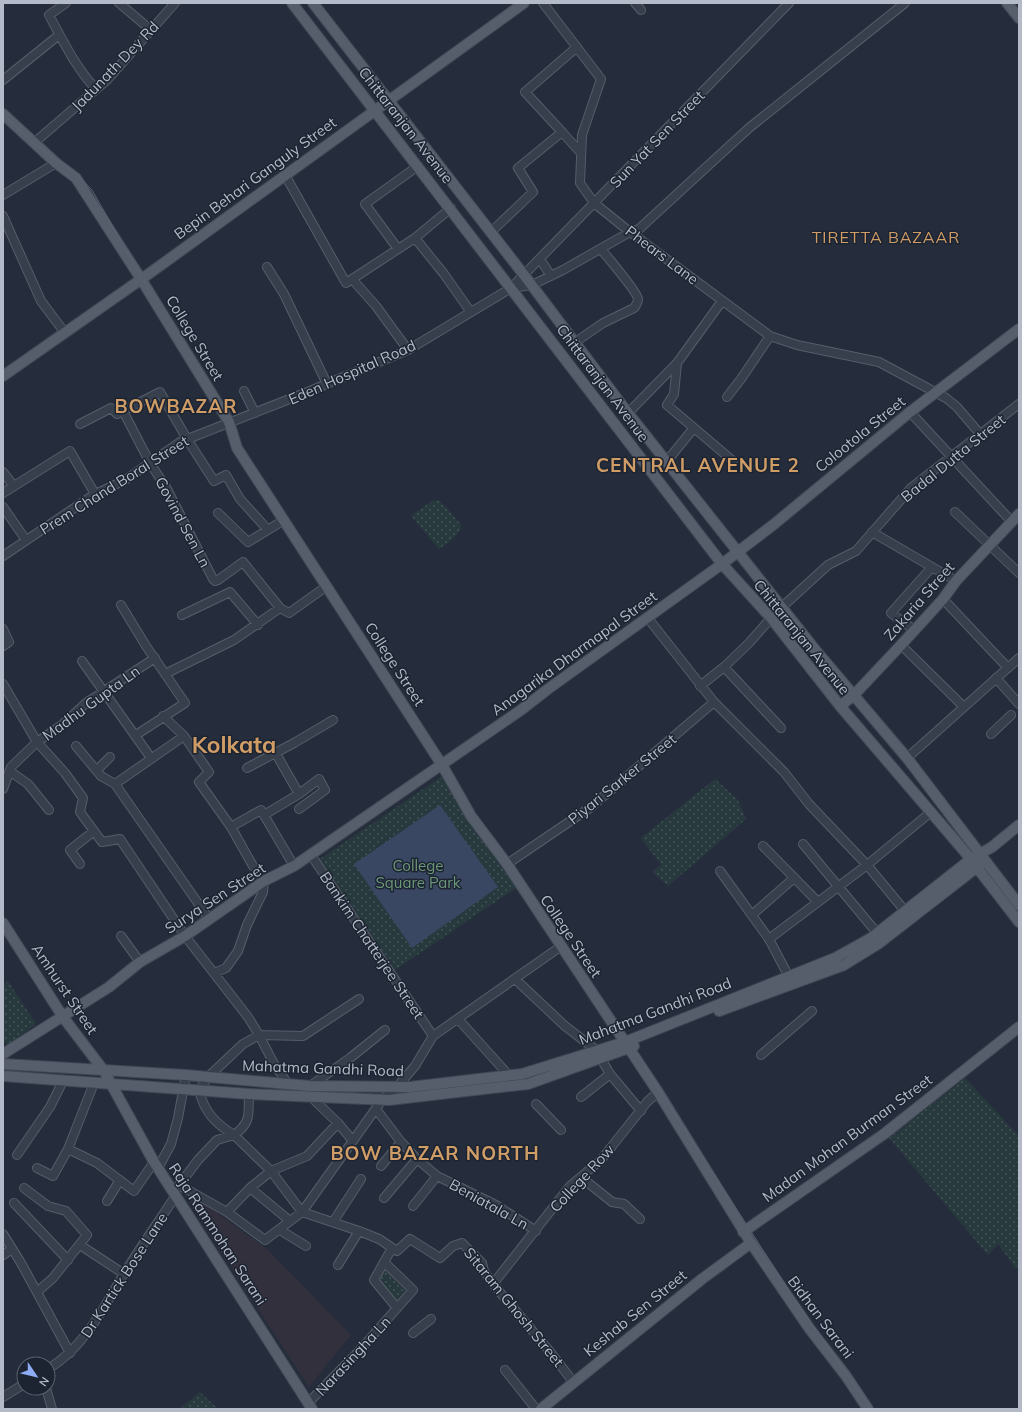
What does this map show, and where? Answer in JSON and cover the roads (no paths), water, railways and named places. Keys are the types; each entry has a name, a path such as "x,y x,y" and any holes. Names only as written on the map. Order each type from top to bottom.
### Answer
{"main road":[{"name":"Chittaranjan Avenue","path":"292,3 451,208 722,564 771,618 840,706 931,812 982,863 1019,922"},
{"path":"313,3 491,232 628,413 853,696 907,758 982,863 1019,905"},
{"path":"1007,3 1019,18"},
{"name":"Bepin Behari Ganguly Street","path":"3,376 375,111 521,4"},
{"name":"College Street","path":"3,114 56,163 76,178 141,279 229,422 237,448 442,765 471,816 506,864 658,1092 746,1230 750,1243"},
{"name":"Colootola Street","path":"722,564 773,525 910,412 1019,329"},
{"name":"Zakaria Street","path":"840,706 853,696 901,645 956,581 1019,514"},
{"name":"Anagarika Dharmapal Street","path":"442,765 521,710 722,564"},
{"name":"Surya Sen Street","path":"3,1054 109,987 140,962 185,936 264,881 294,866 311,855 442,765"},
{"name":"Mahatma Gandhi Road","path":"3,1064 186,1075 310,1086 397,1087 510,1076 598,1054 627,1045 844,965 878,944 982,863 992,847 1019,825"},
{"name":"Mahatma Gandhi Road","path":"627,1045 722,1002 835,958 877,933 905,911 982,863"},
{"name":"Amhurst Street","path":"3,923 62,1017 104,1071"},
{"name":"Madan Mohan Burman Street","path":"746,1230 884,1134 1019,1027"},
{"name":"Mahatma Gandhi Road","path":"3,1076 250,1094 382,1100 516,1086 541,1080 598,1054"},
{"name":"Raja Rammohan Sarani","path":"104,1071 156,1165 176,1191 310,1406"},
{"name":"Keshab Sen Street","path":"541,1409 702,1279 750,1243"},
{"name":"Bidhan Sarani","path":"750,1243 868,1409"}],"street":[{"path":"66,3 49,15 59,35 87,79 96,89"},
{"path":"119,3 151,30"},
{"name":"Jadunath Dey Rd","path":"35,142 107,80 175,3"},
{"name":"Phears Lane","path":"543,3 601,79 582,135 580,183 594,203 630,232 770,336 797,345 879,362 937,392 957,407 980,434"},
{"name":"Sun Yat Sen Street","path":"511,288 789,3"},
{"path":"511,288 532,286 630,232 639,229 761,118 905,3"},
{"path":"3,80 59,35"},
{"path":"577,47 525,92 581,153"},
{"path":"491,232 533,192 518,168 562,132"},
{"path":"3,195 56,163"},
{"path":"398,249 365,204 418,166"},
{"path":"285,175 346,283 415,238 451,208"},
{"path":"3,216 42,301 65,333"},
{"path":"415,238 444,274 470,311"},
{"path":"574,343 603,323 634,308 637,304 638,298 633,289 601,249"},
{"path":"540,259 551,276"},
{"path":"267,267 284,294 327,384"},
{"path":"352,279 376,306 408,350"},
{"name":"Eden Hospital Road","path":"229,422 327,384 408,350 470,311 511,288"},
{"path":"628,413 677,363 722,301"},
{"path":"727,397 770,336"},
{"path":"677,363 674,394 667,405 693,429 733,461"},
{"path":"244,391 255,412"},
{"path":"80,424 111,408 117,414 160,392 187,439 214,481 226,474 240,499 268,530"},
{"name":"Badal Dutta Street","path":"782,607 828,565 856,551 909,490 1019,404"},
{"name":"Govind Sen Ln","path":"123,411 150,463 167,489 215,581 243,562 280,608"},
{"path":"910,412 952,455 1012,522"},
{"name":"Prem Chand Boral Street","path":"3,556 96,494 150,463 180,442 229,422"},
{"path":"667,461 693,429"},
{"path":"3,493 70,451 96,494"},
{"path":"3,472 14,485"},
{"path":"3,507 26,540"},
{"path":"955,512 1019,573"},
{"path":"218,513 248,542 284,520"},
{"path":"872,532 956,581"},
{"path":"914,630 890,613 932,567"},
{"path":"165,674 234,640 258,625 280,608 289,613 326,586"},
{"path":"182,616 227,592 230,592 258,625"},
{"path":"942,599 1008,668"},
{"path":"121,605 185,703 136,735"},
{"path":"647,617 714,702 784,772 809,804 867,865 905,911"},
{"path":"700,686 724,667 750,643 771,618"},
{"path":"3,629 9,642 3,646"},
{"path":"901,645 964,707"},
{"name":"Madhu Gupta Ln","path":"3,789 11,772 11,768 37,742 62,725 86,703 155,658"},
{"path":"907,758 1019,658"},
{"path":"82,661 105,690 151,758"},
{"path":"724,667 781,728"},
{"path":"996,678 1019,704"},
{"path":"3,684 37,742 65,773 83,798 80,812 102,842 120,839 185,936 260,1035 274,1064 288,1084"},
{"name":"Piyari Sarker Street","path":"506,864 591,807 714,702"},
{"path":"991,734 1011,715"},
{"path":"163,716 184,736 209,772 199,782 231,827 253,866"},
{"path":"247,768 333,720"},
{"path":"115,784 184,736"},
{"path":"76,746 102,776 115,784 209,919"},
{"path":"275,752 298,794"},
{"path":"96,770 110,757"},
{"path":"11,772 28,784 49,810"},
{"path":"264,815 319,779 325,790 299,809"},
{"path":"231,827 261,810 294,866"},
{"path":"769,939 838,885 867,865 931,812"},
{"path":"80,864 70,850 94,831"},
{"path":"803,844 877,933"},
{"path":"763,846 817,901"},
{"name":"Bankim Chatterjee Street","path":"311,855 433,1036"},
{"path":"720,871 753,914 769,939 789,977"},
{"path":"753,914 794,878"},
{"path":"214,973 226,968 238,951 247,925 263,892 264,881"},
{"path":"121,936 140,962"},
{"path":"250,1094 247,1121 244,1127 234,1135 217,1140 198,1160 176,1191 227,1212 265,1240 302,1212 382,1100 397,1087 415,1066 433,1036 560,947"},
{"path":"515,978 565,1026 598,1054 610,1074 640,1111"},
{"path":"359,999 303,1036 260,1035 244,1044 208,1077 199,1090 201,1101 208,1114 222,1128 234,1135 271,1171 302,1212 380,1239 392,1248 374,1283 397,1308"},
{"path":"761,1055 812,1011"},
{"path":"458,1019 510,1076 516,1086"},
{"path":"310,1086 350,1058 385,1030"},
{"path":"581,1097 610,1074"},
{"path":"68,1149 97,1163 134,1191 156,1165 171,1144 186,1075"},
{"path":"17,1155 50,1107 63,1081"},
{"path":"38,1168 53,1176 68,1149 94,1083"},
{"name":"College Row","path":"493,1284 570,1186 601,1160 640,1111 658,1092"},
{"path":"311,1096 338,1123 353,1141"},
{"path":"536,1104 562,1130"},
{"name":"Beniatala Ln","path":"376,1110 401,1142 417,1159 437,1176 496,1205 536,1231"},
{"path":"227,1212 250,1188 271,1171 307,1156 338,1123"},
{"path":"381,1166 401,1142"},
{"path":"384,1198 417,1159"},
{"path":"413,1206 437,1176"},
{"path":"581,1177 612,1202 624,1204 640,1219"},
{"path":"333,1222 361,1179"},
{"path":"107,1201 120,1180"},
{"path":"24,1188 48,1206 66,1211 88,1235 53,1278 37,1292"},
{"path":"250,1188 290,1221"},
{"name":"Dr Kartick Bose Lane","path":"56,1363 70,1353 101,1315 124,1274 176,1191"},
{"path":"14,1203 68,1260"},
{"path":"280,1230 306,1246"},
{"path":"338,1265 359,1231"},
{"path":"3,1234 70,1353"},
{"name":"Sitaram Ghosh Street","path":"392,1248 398,1251 410,1239 440,1258 453,1246 462,1243 482,1263 484,1271 493,1284 552,1353 574,1383"},
{"path":"80,1245 124,1274"},
{"path":"3,1255 12,1249"},
{"name":"Narasingha Ln","path":"310,1406 413,1290 384,1262"},
{"path":"413,1333 431,1319"},
{"path":"505,1370 536,1409"},
{"path":"4,1396 16,1389"},
{"path":"48,1396 52,1409"}],"water":[{"path":"440,805 498,887 412,948 354,864"}],"tram line":[{"path":"1005,3 1019,20"},
{"path":"3,114 32,142 76,174 92,190 151,294"},
{"path":"625,1042 629,1048"},
{"path":"644,1066 790,1292 871,1409"}],"district":[{"name":"TIRETTA BAZAAR","path":"886,237"},
{"name":"BOWBAZAR","path":"176,406"},
{"name":"CENTRAL AVENUE 2","path":"698,465"},
{"name":"Kolkata","path":"234,744"},
{"name":"BOW BAZAR NORTH","path":"435,1153"}],"park label":[{"name":"College Square Park","path":"418,874"}]}
